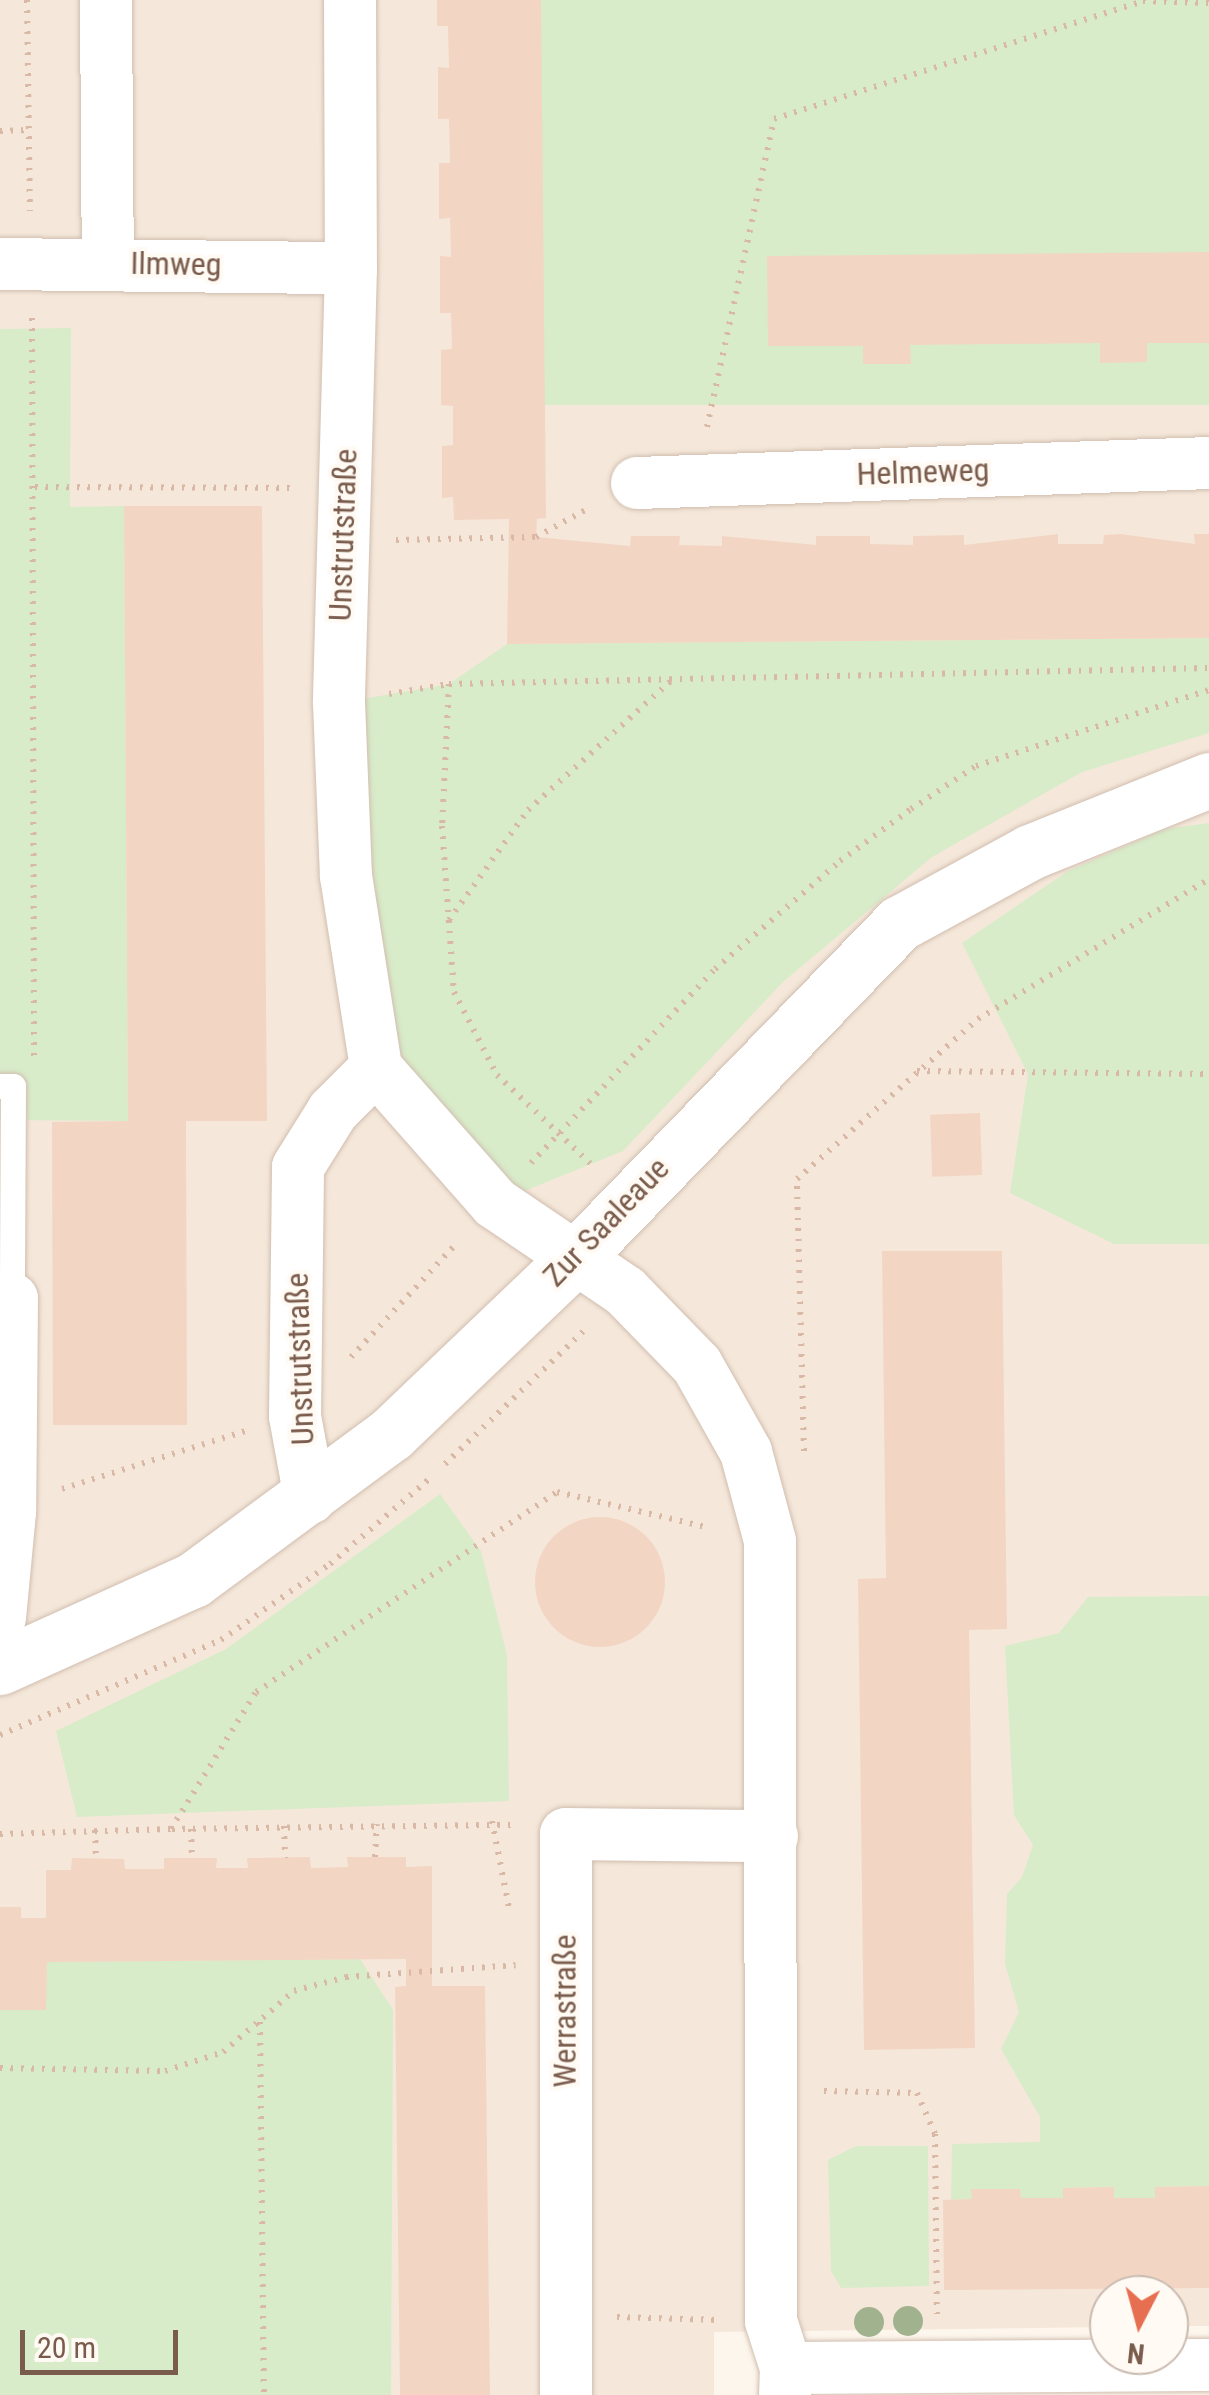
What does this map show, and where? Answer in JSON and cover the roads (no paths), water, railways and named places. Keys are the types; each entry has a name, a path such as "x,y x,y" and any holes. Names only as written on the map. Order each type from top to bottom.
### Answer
{"street":[{"path":"106,0 108,262"},
{"name":"Unstrutstraße","path":"310,1498 296,1416 298,1167 333,1111 376,1068 346,876 339,703 351,268 350,0"},
{"name":"Ilmweg","path":"16,264 108,262 351,268"},
{"name":"Helmeweg","path":"637,483 1209,463"},
{"name":"Zur Saaleaue","path":"2,1643 193,1580 310,1498 391,1434 576,1257 900,923 1030,852 1209,780"},
{"path":"376,1068 495,1203 625,1291 697,1364 746,1452 770,1541 781,2361 1209,2365"},
{"path":"2,1643 10,1512 6,1299"},
{"name":"Werrastraße","path":"566,2395 566,1834 772,1836"}],"lane":[{"path":"0,1086 13,1086 6,1299"}]}
